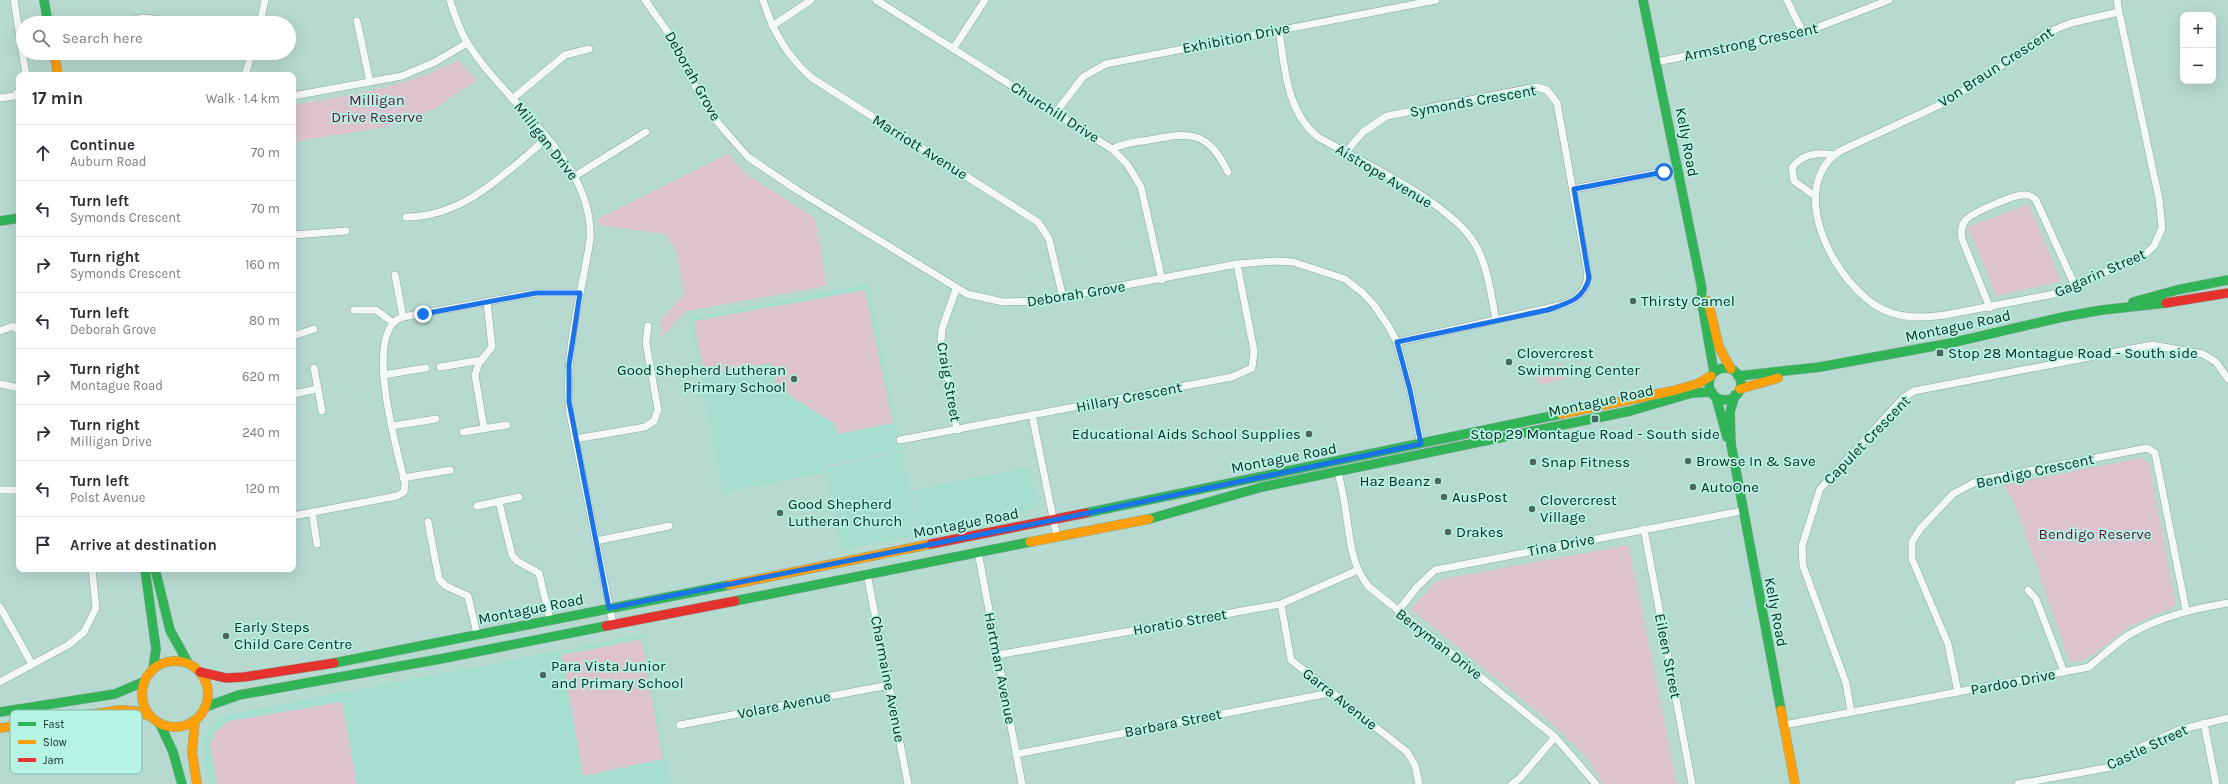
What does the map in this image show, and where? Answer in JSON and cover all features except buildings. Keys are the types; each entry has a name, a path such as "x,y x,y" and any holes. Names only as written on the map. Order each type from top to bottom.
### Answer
{"main road":[{"path":"44,0 47,16"},
{"name":"Kelly Road","path":"1643,0 1702,289 1707,298 1721,352 1735,372"},
{"path":"55,60 57,72"},
{"path":"0,221 16,218"},
{"name":"Montague Road","path":"1735,372 1820,367 1951,343 2102,310 2176,290 2228,280"},
{"name":"Kelly Road","path":"1702,289 1701,298 1712,374"},
{"name":"Montague Road","path":"2102,310 2179,302 2228,293"},
{"name":"Montague Road","path":"1737,392 1758,383 1811,371 1820,367"},
{"path":"1724,368 1735,372 1737,392 1724,399 1714,395 1709,383 1712,374 1724,368"},
{"name":"Montague Road","path":"200,672 226,678 259,675 550,620 1054,520 1672,391 1697,384 1712,374"},
{"name":"Kelly Road","path":"1737,392 1730,412 1731,444 1742,511 1795,784"},
{"name":"Montague Road","path":"205,708 231,697 380,670 1164,516 1262,487 1630,411 1692,393 1714,395"},
{"name":"Kelly Road","path":"1714,395 1731,444"},
{"path":"1421,444 1423,454"},
{"path":"1336,462 1338,472"},
{"path":"864,558 867,574"},
{"path":"145,572 156,649 153,669"},
{"path":"155,572 170,630 188,663 200,672 208,686 208,697 205,708 195,720 191,738 191,751 197,784"},
{"path":"13,710 115,694 143,682 153,669 169,661 188,663"},
{"path":"143,682 141,698 150,716"},
{"path":"0,712 10,710"},
{"path":"142,713 150,716 160,724 173,752 182,784"},
{"path":"160,724 178,727 195,720"},
{"path":"0,728 10,726"}],"street":[{"path":"14,0 17,16"},
{"path":"262,16 265,0"},
{"name":"Milligan Drive","path":"450,0 467,43 575,176 584,195 590,225 568,374 569,402 575,440 613,624"},
{"name":"Deborah Grove","path":"645,0 672,38 703,100 728,136 748,157 765,170 956,289 978,298 1003,302 1025,302 1063,298 1162,280 1237,264 1285,261 1312,267 1345,280 1363,293 1374,305 1397,342 1410,390 1421,444"},
{"name":"Marriott Avenue","path":"763,0 772,26 794,60 821,84 1038,222 1050,239 1063,298"},
{"path":"772,26 810,0"},
{"name":"Churchill Drive","path":"876,0 1056,112 1112,149 1127,164 1141,187 1162,280"},
{"path":"953,49 985,0"},
{"name":"Exhibition Drive","path":"1056,112 1083,77 1106,64 1436,0"},
{"path":"1787,0 1803,33"},
{"name":"Armstrong Crescent","path":"1656,62 1803,33 1889,0"},
{"name":"Gagarin Street","path":"1839,266 1858,292 1882,310 1898,315 1927,317 1990,308 2045,297 2075,286 2144,256 2154,246 2162,228 2159,199 2117,0"},
{"name":"Von Braun Crescent","path":"1839,266 1828,246 1819,222 1815,196 1821,172 1834,156 1946,102 1990,74 2046,33 2071,23 2120,12"},
{"path":"357,21 370,82"},
{"name":"Aistrope Avenue","path":"1279,31 1295,111 1311,131 1345,153 1426,199 1470,237 1482,260 1496,320"},
{"path":"296,95 370,82 418,70 467,43"},
{"path":"512,99 562,57 589,49"},
{"path":"24,60 26,72"},
{"path":"246,72 250,60"},
{"name":"Symonds Crescent","path":"1345,153 1363,132 1377,121 1387,116 1536,87 1542,88 1551,94 1556,103 1574,189 1589,278 1585,289 1571,302 1397,342"},
{"path":"0,98 14,96 16,94"},
{"path":"575,176 646,132"},
{"path":"1112,149 1124,145 1186,134 1200,138 1210,146 1220,156 1228,172"},
{"path":"406,217 433,215 464,203 490,186 546,139"},
{"path":"1815,196 1794,181 1792,168 1800,158 1807,155 1817,153 1834,156"},
{"path":"1574,189 1678,170"},
{"path":"1990,308 1962,239 1962,227 1964,222 1972,214 2018,195 2030,195 2036,200 2075,286"},
{"path":"296,235 346,231"},
{"name":"Hillary Crescent","path":"900,440 1232,376 1250,370 1254,363 1254,351 1237,264"},
{"path":"395,275 403,317"},
{"name":"Craig Street","path":"956,289 942,329 941,341 957,430"},
{"path":"296,515 385,498 402,494 405,490 404,478 392,426 383,375 384,344 392,322 403,317 542,292 580,293"},
{"path":"484,428 475,378 476,370 491,349 492,344 487,302"},
{"path":"354,310 376,310 392,322"},
{"path":"0,331 13,326 16,328"},
{"path":"575,440 644,427 654,421 658,410 646,347 648,326"},
{"path":"296,335 314,329"},
{"name":"Capulet Crescent","path":"1851,712 1846,683 1803,566 1802,546 1820,489 1903,398 1914,391 2152,345 2203,354 2216,362 2228,379"},
{"path":"440,367 482,360"},
{"path":"314,368 322,411"},
{"path":"383,375 426,368"},
{"path":"0,384 16,387"},
{"path":"296,393 318,389"},
{"path":"1032,415 1057,536"},
{"path":"392,426 436,419"},
{"path":"463,432 507,425"},
{"name":"Bendigo Crescent","path":"1958,692 1948,644 1912,560 1912,542 1920,529 1953,494 1977,481 2147,448 2155,452 2186,610"},
{"path":"404,478 450,470"},
{"name":"Berryman Drive","path":"1338,472 1352,554 1358,570 1372,591 1556,737 1596,784"},
{"path":"0,490 16,490"},
{"path":"477,506 519,497"},
{"path":"499,502 512,555 517,560 539,573 550,620"},
{"name":"Tina Drive","path":"1398,611 1420,583 1435,570 1742,511"},
{"path":"312,512 317,544"},
{"path":"428,522 439,579 446,586 468,596 477,634"},
{"path":"596,541 669,526"},
{"name":"Eileen Street","path":"1644,529 1692,784"},
{"name":"Hartman Avenue","path":"978,552 1022,784"},
{"name":"Horatio Street","path":"997,655 1281,604 1358,570"},
{"path":"0,682 77,639 90,624 96,602 92,572"},
{"name":"Charmaine Avenue","path":"867,574 908,784"},
{"path":"2028,590 2036,599 2064,672"},
{"name":"Pardoo Drive","path":"1784,725 2089,667 2127,636 2186,610 2228,603"},
{"name":"Garra Avenue","path":"1281,604 1290,660 1330,693 1407,752 1416,765 1419,784"},
{"path":"0,608 32,664"},
{"name":"Volare Avenue","path":"680,725 889,685"},
{"name":"Barbara Street","path":"1016,754 1330,693"},
{"name":"Castle Street","path":"2018,784 2111,766 2141,747 2179,730 2228,718"},
{"path":"2204,723 2216,784"},
{"path":"1512,784 1520,778 1556,737"}],"shaded area":[{"name":"Good Shepherd Lutheran Primary School","path":"868,284 902,450 823,466 824,473 723,492 689,318"},
{"path":"902,452 919,535 841,550 825,468"},
{"path":"1031,467 1038,504 1034,509 920,531 912,490"},
{"name":"Para Vista Junior and Primary School","path":"645,634 670,784 209,784 202,743 210,727 227,715"}],"green space":[{"name":"Milligan Drive Reserve","path":"459,60 477,80 431,111 380,128 296,142 296,104 378,89 419,77"},
{"path":"728,154 749,176 815,218 827,286 686,311 662,337 660,322 684,294 675,247 665,234 599,225 598,219"},
{"path":"2029,204 2061,281 1996,296 1968,227"},
{"path":"865,290 893,423 838,434 835,424 777,387 772,363 703,375 694,321"},
{"path":"1562,364 1565,379 1539,385 1536,370"},
{"name":"Bendigo Reserve","path":"2140,458 2149,462 2176,606 2130,626 2087,659 2070,663 2015,504 2004,485"},
{"path":"1629,545 1677,784 1604,784 1588,758 1548,720 1411,609 1438,580"},
{"path":"642,639 663,759 583,776 562,655"},
{"path":"342,702 357,784 217,784 210,745 216,731 229,721"}],"traffic: fast":[{"path":"44,0 47,16"},
{"path":"1643,0 1702,289 1701,298 1714,372"},
{"path":"0,221 16,218"},
{"path":"2133,302 2177,290 2228,280"},
{"path":"1738,376 1820,367 1951,343 2063,317 2102,310 2166,303"},
{"path":"1725,368 1734,371 1738,375 1741,384 1738,393 1734,397 1725,400 1716,397 1712,393 1709,384 1712,375 1716,371 1725,368"},
{"path":"1149,519 1262,487 1630,411 1692,393 1712,392"},
{"path":"1735,395 1730,412 1731,444 1781,710"},
{"path":"1716,397 1727,437"},
{"path":"1086,513 1561,414"},
{"path":"735,601 1030,542"},
{"path":"145,572 156,649 153,669"},
{"path":"156,572 170,630 188,663"},
{"path":"334,663 729,585"},
{"path":"205,707 239,695 440,659 606,626"},
{"path":"13,710 115,694 143,682"},
{"path":"0,712 10,710"},
{"path":"160,724 173,752 182,784"}],"traffic: slow":[{"path":"55,60 57,72"},
{"path":"1708,301 1719,347 1731,369"},
{"path":"1561,414 1672,391 1697,384 1711,376"},
{"path":"1740,389 1778,378"},
{"path":"1030,542 1149,519"},
{"path":"729,585 931,544"},
{"path":"169,661 181,661 194,666 199,670 206,681 208,694 206,707 199,718 188,725 181,727 169,727 156,722 147,713 142,700 142,688 147,675 156,666 169,661"},
{"path":"1781,710 1795,784"},
{"path":"142,713 150,716"},
{"path":"195,720 192,752 197,784"},
{"path":"0,728 10,726"}],"traffic: jam":[{"path":"2166,303 2228,293"},
{"path":"931,544 1086,513"},
{"path":"606,626 735,601"},
{"path":"200,672 226,678 244,677 334,663"}],"place":[{"name":"Thirsty Camel","path":"1633,301"},
{"name":"Stop 28 Montague Road - South side","path":"1940,353"},
{"name":"Clovercrest Swimming Center","path":"1509,362"},
{"name":"Good Shepherd Lutheran Primary School","path":"794,379"},
{"name":"Stop 29 Montague Road - South side","path":"1595,419"},
{"name":"Educational Aids School Supplies","path":"1309,434"},
{"name":"Browse In & Save","path":"1688,461"},
{"name":"Snap Fitness","path":"1533,462"},
{"name":"Haz Beanz","path":"1438,481"},
{"name":"AutoOne","path":"1693,487"},
{"name":"AusPost","path":"1444,497"},
{"name":"Clovercrest Village","path":"1532,509"},
{"name":"Good Shepherd Lutheran Church","path":"780,513"},
{"name":"Drakes","path":"1448,532"},
{"name":"Early Steps Child Care Centre","path":"226,636"},
{"name":"Para Vista Junior and Primary School","path":"543,675"}],"route":[{"path":"423,314 536,293 580,293 568,374 570,414 609,608 1054,520 1421,444 1415,411 1397,342 1547,310 1571,302 1585,289 1589,278 1574,189 1664,172"}]}
